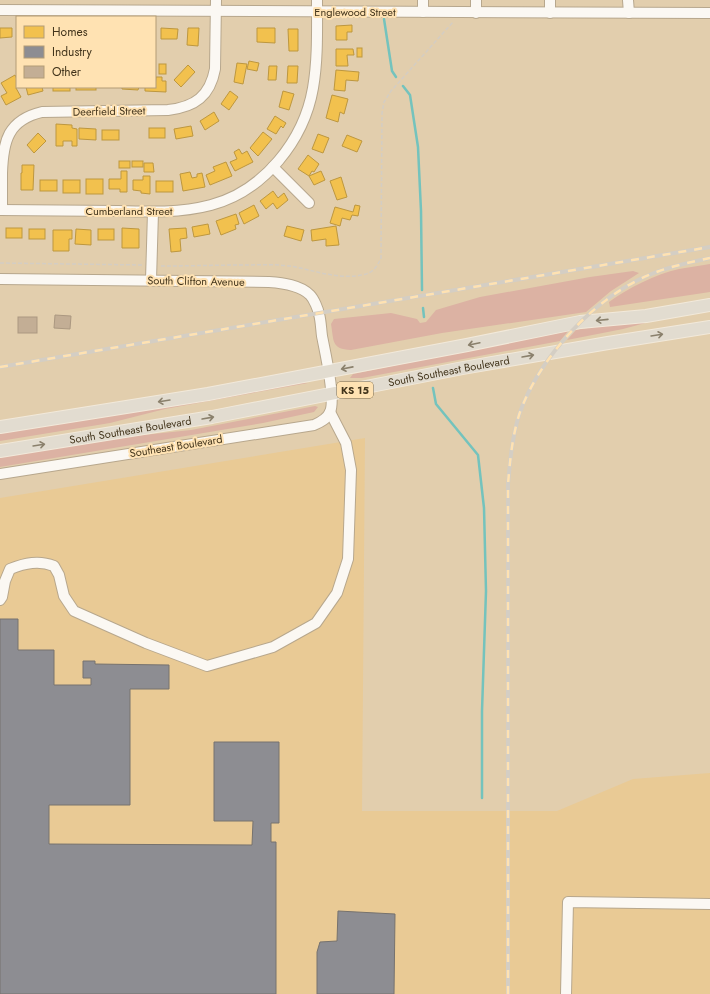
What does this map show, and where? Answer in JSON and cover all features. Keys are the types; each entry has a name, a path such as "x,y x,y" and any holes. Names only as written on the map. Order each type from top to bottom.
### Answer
{"main road":[{"name":"South Southeast Boulevard","path":"0,427 200,395 467,345 580,322 646,316 710,305"},
{"name":"South Southeast Boulevard","path":"0,452 212,418 463,368 710,327"}],"street":[{"name":"Deerfield Street","path":"1,210 3,162 6,141 13,128 26,118 42,112 168,110 186,107 202,97 209,89 213,80 215,69 216,0"},
{"name":"Cumberland Street","path":"1,210 154,212 181,210 218,203 248,188 273,167 290,146 310,102 315,74 317,0"},
{"path":"423,0 423,12"},
{"path":"476,0 476,12"},
{"path":"550,0 550,13"},
{"path":"628,0 629,13"},
{"name":"Englewood Street","path":"0,10 710,13"},
{"path":"273,167 309,203"},
{"path":"151,280 154,212"},
{"name":"South Clifton Avenue","path":"0,279 282,283 302,290 310,295 319,314 332,395"},
{"path":"0,600 10,569 22,564 45,562 54,566 59,575 64,596 74,611 146,643 207,666 273,647 316,624 337,593 348,559 351,470 346,443 330,412 332,395"},
{"name":"Southeast Boulevard","path":"0,474 314,425 321,422 330,412"},
{"path":"566,994 568,902 710,904"}],"path":[{"path":"0,263 289,266 312,272 338,276 353,276 371,272 376,268 381,258 382,113 384,102 391,91 452,22 456,20"}],"shaded area":[{"path":"710,264 710,292 610,307 609,302 633,287 652,278 670,271"},
{"path":"633,271 639,273 611,291 586,312 442,333 351,350 340,348 333,339 331,324 334,319 391,313 417,319 420,323 426,322 436,310 480,297 590,277"},
{"path":"646,318 660,319 623,329 567,340 576,330"},
{"path":"569,330 560,341 362,378 350,378 353,374"},
{"path":"294,382 308,383 165,409 110,423 0,441 0,432"},
{"path":"315,406 318,407 314,412 263,423 0,467 0,457 134,436 191,430"},
{"path":"365,438 362,811 557,811 633,779 710,773 710,994 0,994 0,498"}],"building: Homes":[{"path":"352,25 352,32 347,32 347,40 336,40 336,26"},
{"path":"0,28 12,28 12,37 0,38"},
{"path":"161,28 178,29 177,39 161,39"},
{"path":"188,28 199,28 198,46 187,45"},
{"path":"257,28 275,28 275,43 257,42"},
{"path":"288,29 298,29 298,51 289,51"},
{"path":"357,48 362,48 362,57 357,57"},
{"path":"336,49 353,49 354,55 347,55 348,66 336,66"},
{"path":"249,61 259,63 257,71 247,69"},
{"path":"237,63 247,64 243,84 234,82"},
{"path":"159,64 166,64 166,74 159,74"},
{"path":"188,65 195,72 181,87 174,80"},
{"path":"269,66 277,66 276,80 268,80"},
{"path":"288,66 298,66 297,83 287,83"},
{"path":"336,70 359,72 358,81 346,80 345,91 334,90"},
{"path":"15,75 16,88 21,97 6,105 1,96 7,93 1,83"},
{"path":"156,77 162,77 162,81 166,81 166,92 145,91 145,88 156,88"},
{"path":"26,88 42,88 43,91 28,95"},
{"path":"53,88 70,88 70,91 53,91"},
{"path":"76,88 96,88 96,90 76,90"},
{"path":"122,88 139,88 138,90"},
{"path":"230,91 238,97 229,110 221,104"},
{"path":"283,91 294,94 289,110 279,107"},
{"path":"332,95 348,99 344,114 340,112 338,122 326,118"},
{"path":"214,112 219,121 205,130 200,121"},
{"path":"275,116 286,123 283,128 281,126 276,134 267,129"},
{"path":"56,124 72,125 72,128 77,129 77,146 72,146 72,141 63,141 63,146 56,146"},
{"path":"191,126 193,136 176,139 174,129"},
{"path":"79,128 96,129 96,140 79,139"},
{"path":"149,128 165,128 165,138 149,138"},
{"path":"102,130 119,130 119,140 102,140"},
{"path":"263,132 272,139 258,156 250,148"},
{"path":"38,133 46,141 34,153 27,145"},
{"path":"318,134 329,138 323,153 312,149"},
{"path":"347,135 362,141 357,152 342,146"},
{"path":"239,149 242,154 247,151 253,162 235,171 230,162 237,159 234,152"},
{"path":"308,155 319,164 314,172 312,171 309,176 298,169"},
{"path":"119,161 130,161 130,168 119,168"},
{"path":"132,161 143,161 143,167 132,167"},
{"path":"226,162 232,176 210,185 206,175 215,171 213,167"},
{"path":"144,163 153,163 154,172 144,172"},
{"path":"22,165 34,165 33,190 21,190"},
{"path":"121,171 127,171 127,192 120,192 120,189 109,189 109,179 121,179"},
{"path":"321,171 325,180 314,185 309,176"},
{"path":"190,172 192,178 197,177 197,174 202,173 205,187 183,191 180,174"},
{"path":"143,176 150,176 150,194 133,190 133,180 143,180"},
{"path":"341,177 347,197 337,200 330,181"},
{"path":"86,179 103,179 103,194 86,194"},
{"path":"40,180 57,180 57,191 40,191"},
{"path":"63,180 80,180 80,193 63,193"},
{"path":"156,181 173,181 173,192 156,192"},
{"path":"273,191 278,198 284,193 288,200 277,209 273,203 266,209 260,201"},
{"path":"254,205 259,216 244,224 239,213"},
{"path":"355,205 360,206 358,216 352,215 350,220 342,218 340,226 330,223 335,207 353,212"},
{"path":"236,214 239,224 235,225 236,229 221,235 216,221"},
{"path":"208,224 210,234 194,237 192,227"},
{"path":"287,226 304,230 301,241 284,236"},
{"path":"336,226 339,245 326,246 326,239 312,241 311,230"},
{"path":"6,228 22,228 22,238 6,238"},
{"path":"122,228 139,229 139,248 122,248"},
{"path":"186,228 187,238 180,239 181,251 171,252 169,229"},
{"path":"29,229 45,229 45,239 29,239"},
{"path":"76,229 91,230 91,245 75,244"},
{"path":"98,229 114,229 114,240 98,240"},
{"path":"53,230 72,230 72,239 69,239 69,251 53,251"}],"building: Industry":[{"path":"0,619 18,619 18,650 54,650 54,685 91,685 91,678 83,678 83,661 95,661 95,664 169,665 169,689 130,689 130,805 49,805 49,844 252,845 253,821 214,821 214,742 279,742 279,823 271,823 271,842 276,842 276,994 0,994"},
{"path":"338,911 395,914 394,994 317,994 317,952 320,942 337,941"}],"building: Other":[{"path":"55,315 71,316 70,329 54,328"},
{"path":"18,317 37,317 37,333 18,333"}],"waterway":[{"path":"384,19 392,71 396,77"},
{"path":"403,86 410,95 418,147 421,211 422,290"},
{"path":"423,308 424,317"},
{"path":"433,388 436,404 478,455 484,508 486,591 482,711 482,798"}],"railway":[{"path":"0,367 710,247"},
{"path":"508,994 508,484 512,450 519,415 528,393 540,371 572,330 591,312 611,296 632,283 654,273 675,266 710,258"}]}
